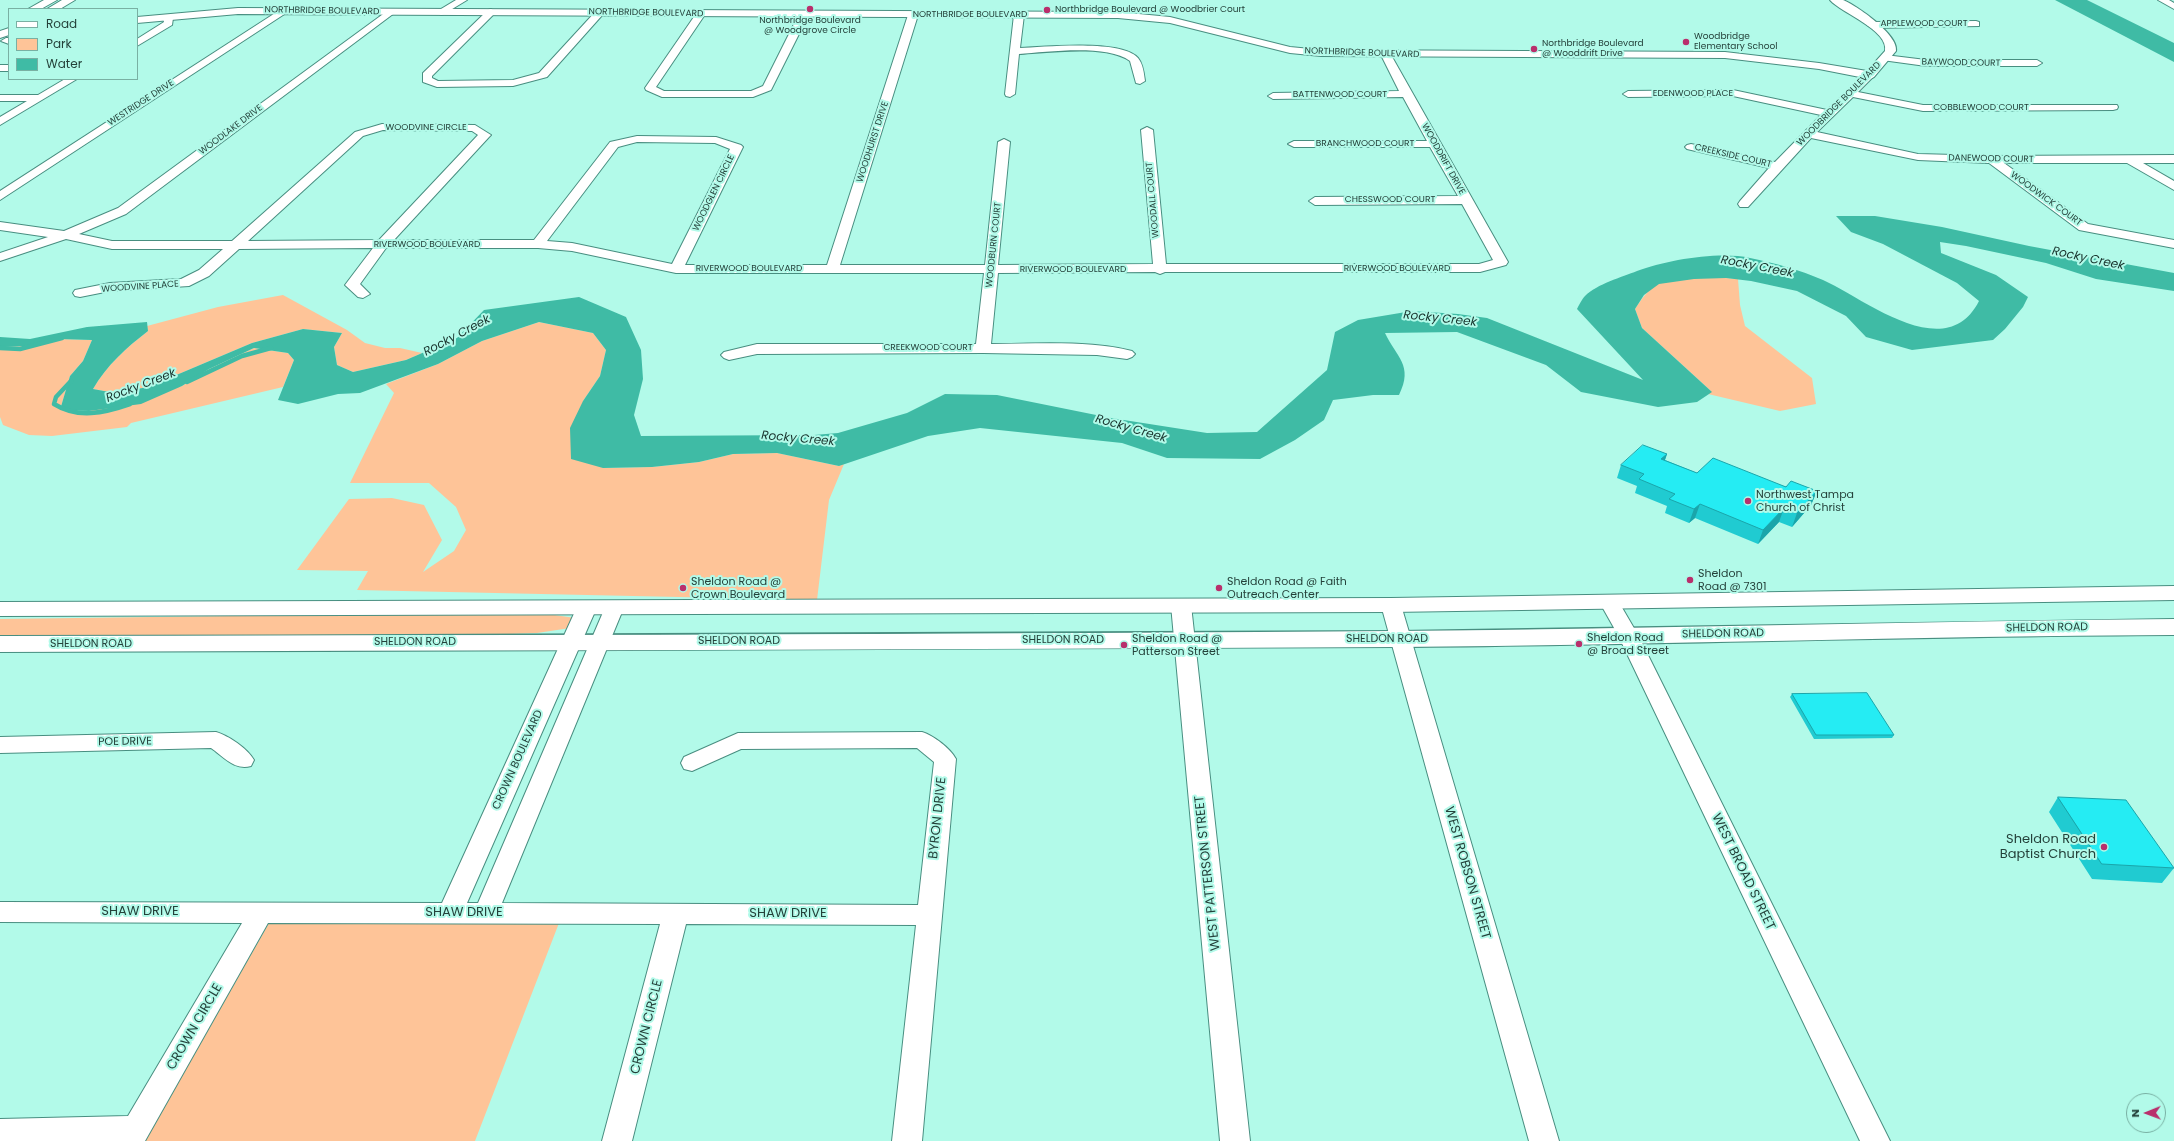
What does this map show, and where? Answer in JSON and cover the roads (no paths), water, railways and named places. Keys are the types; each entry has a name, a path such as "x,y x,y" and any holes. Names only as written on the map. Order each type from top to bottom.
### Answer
{"street":[{"path":"35,8 52,0"},
{"path":"54,8 70,0"},
{"path":"441,12 463,0"},
{"path":"1823,0 1861,25 1874,39"},
{"name":"WOODBRIDGE BOULEVARD","path":"1744,204 1776,166 1810,134 1828,113 1868,77 1881,54 1891,48 1888,40 1872,24 1835,0"},
{"path":"2162,0 2174,6"},
{"name":"NORTHBRIDGE BOULEVARD","path":"138,20 238,11 600,12 1145,17 1199,26 1290,50 1321,53 1386,55 1701,54 1756,58 1799,64 1818,70 1868,77"},
{"name":"WESTRIDGE DRIVE","path":"0,196 283,11"},
{"name":"WOODLAKE DRIVE","path":"0,257 65,235 122,211 390,12"},
{"path":"491,12 427,75 427,80 437,84 513,83 543,75 600,12"},
{"path":"700,13 650,88 662,94 752,94 767,88 804,14"},
{"name":"WOODHURST DRIVE","path":"832,269 913,15"},
{"path":"1010,94 1017,51 1019,15"},
{"path":"139,41 169,23 168,18"},
{"name":"APPLEWOOD COURT","path":"1872,24 1976,24"},
{"path":"1017,51 1089,49 1128,54 1135,59 1140,81"},
{"name":"BAYWOOD COURT","path":"1881,54 1926,63 2037,63"},
{"name":"WOODDRIFT DRIVE","path":"1386,55 1406,94 1436,144 1465,200 1501,262"},
{"path":"0,122 70,80"},
{"name":"EDENWOOD PLACE","path":"1628,94 1733,93 1828,113"},
{"name":"COBBLEWOOD COURT","path":"1850,93 1923,108 2113,107"},
{"name":"BATTENWOOD COURT","path":"1273,96 1406,94"},
{"path":"0,98 41,98"},
{"name":"WOODVINE CIRCLE","path":"235,245 359,134 382,127 475,128 485,135 382,245"},
{"name":"WOODALL COURT","path":"1147,130 1160,270"},
{"name":"DANEWOOD COURT","path":"1810,134 1918,157 1992,160 2174,159"},
{"name":"WOODGLEN CIRCLE","path":"538,244 614,144 637,139 716,140 737,147 676,269"},
{"name":"WOODBURN COURT","path":"983,348 1004,142"},
{"name":"BRANCHWOOD COURT","path":"1294,144 1436,144"},
{"name":"CREEKSIDE COURT","path":"1691,147 1776,166"},
{"path":"2129,159 2174,186"},
{"name":"WOODWICK COURT","path":"1992,160 2084,227 2174,244"},
{"name":"CHESSWOOD COURT","path":"1316,201 1465,200"},
{"name":"RIVERWOOD BOULEVARD","path":"0,226 65,235 112,245 538,244 572,247 676,269 1160,270 1480,268 1501,262"},
{"name":"WOODVINE PLACE","path":"80,293 110,287 184,283 204,273 235,245"},
{"path":"363,294 352,285 382,245"},
{"name":"CREEKWOOD COURT","path":"730,355 757,349 983,348 1097,350 1127,354"},
{"path":"0,608 1391,605 1610,603 2174,593"},
{"path":"1927,597 1955,630"},
{"name":"WEST BROAD STREET","path":"1610,603 1628,635 1875,1141"},
{"name":"WEST PATTERSON STREET","path":"1181,605 1235,1141"},
{"name":"WEST ROBSON STREET","path":"1391,605 1544,1141"},
{"name":"CROWN BOULEVARD","path":"450,913 587,607"},
{"path":"486,913 614,607"},
{"name":"SHELDON ROAD","path":"0,644 1400,639 2007,628 2174,627"},
{"name":"POE DRIVE","path":"0,745 216,740 243,760"},
{"name":"BYRON DRIVE","path":"692,763 738,741 922,740 945,759 928,915 907,1141"},
{"name":"SHAW DRIVE","path":"0,912 928,915"},
{"name":"CROWN CIRCLE","path":"132,1135 261,913"},
{"name":"CROWN CIRCLE","path":"617,1141 676,913"},
{"path":"0,1133 132,1135"}],"water":[{"path":"2055,0 2087,0 2174,43 2174,62"},
{"path":"1836,216 1875,216 1942,227 2029,246 2174,273 2174,291 2096,279 2046,263 1940,242 1941,253 1996,275 2028,297 2023,307 2005,329 1993,340 1912,350 1866,337 1846,316 1797,291 1751,281 1726,278 1694,279 1659,284 1644,295 1635,309 1642,328 1712,392 1697,402 1658,407 1581,392 1546,365 1457,332 1385,333 1402,362 1404,369 1405,376 1399,395 1373,395 1333,400 1324,420 1295,440 1260,459 1167,458 1122,443 980,428 928,436 839,466 777,453 733,454 699,462 652,467 603,468 571,459 570,428 583,401 600,376 606,350 593,333 539,322 482,341 438,364 360,393 338,394 298,404 278,400 294,360 288,353 254,348 209,369 182,386 141,404 89,411 60,410 70,376 83,361 92,340 58,339 25,346 0,347 0,337 30,339 87,327 147,322 148,331 118,357 104,372 93,389 115,393 148,387 252,343 303,329 342,333 334,347 337,365 353,372 406,360 457,338 484,310 579,297 626,317 641,350 643,379 634,415 641,436 814,435 838,433 907,413 945,394 997,395 1111,418 1207,433 1257,432 1327,370 1335,332 1358,320 1412,311 1458,314 1487,318 1643,380 1577,309 1585,296 1603,284 1649,267 1678,260 1709,256 1737,256 1778,265 1823,280 1882,312 1904,322 1926,328 1947,328 1965,320 1979,301 1957,283 1883,244 1851,232"}],"waterway":[{"name":"Rocky Creek","path":"0,348 20,349 62,338"},
{"name":"Rocky Creek","path":"187,382 242,356 271,348"},
{"name":"Rocky Creek","path":"71,381 56,397 54,404 63,409 72,412 91,413 111,410 130,404"}],"place":[{"name":"Northbridge Boulevard @ Woodgrove Circle","path":"810,9"},
{"name":"Northbridge Boulevard @ Woodbrier Court","path":"1047,10"},
{"name":"Woodbridge Elementary School","path":"1686,42"},
{"name":"Northbridge Boulevard @ Wooddrift Drive","path":"1534,49"},
{"name":"Northwest Tampa Church of Christ","path":"1748,501"},
{"name":"Sheldon Road @ 7301","path":"1690,580"},
{"name":"Sheldon Road @ Crown Boulevard","path":"683,588"},
{"name":"Sheldon Road @ Faith Outreach Center","path":"1219,588"},
{"name":"Sheldon Road @ Broad Street","path":"1579,644"},
{"name":"Sheldon Road @ Patterson Street","path":"1124,645"},
{"name":"Sheldon Road Baptist Church","path":"2104,847"}]}
